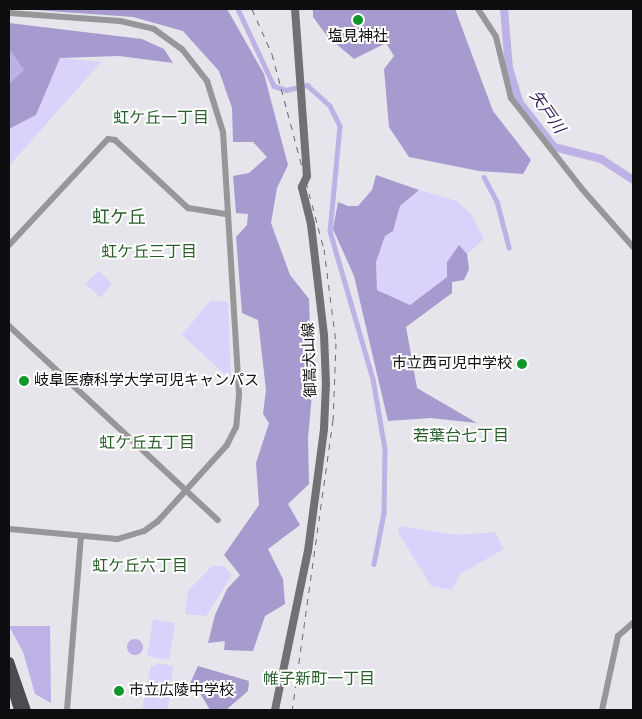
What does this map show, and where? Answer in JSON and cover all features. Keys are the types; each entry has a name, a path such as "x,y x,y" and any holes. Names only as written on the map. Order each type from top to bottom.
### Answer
{"highway":[{"path":"9,661 26,710"},
{"path":"9,680 18,710"}],"main road":[{"name":"御嵩犬山線","path":"276,710 308,551 324,429 326,384 324,335 311,224 302,187 307,176 302,81 295,9"}],"street":[{"path":"478,9 496,37 511,98 582,189 633,246"},
{"path":"9,13 136,23 167,36 182,49 207,81 220,115 239,408 236,427 227,445 158,521 134,536 117,539 9,529"},
{"path":"9,245 108,138 115,140 188,208 226,214"},
{"path":"9,326 218,520"},
{"path":"67,710 82,537"},
{"path":"602,710 618,636 633,624"}],"shaded area":[{"path":"20,9 227,9 264,74 288,165 277,188 271,223 290,275 309,299 312,394 308,438 309,484 288,504 300,525 268,549 283,579 285,604 265,616 253,651 224,650 225,641 208,643 215,615 227,589 240,575 224,555 259,505 256,463 269,423 263,414 266,390 258,320 242,313 236,237 247,225 248,214 236,213 233,176 249,173 267,157 253,142 233,142 232,108 219,71 183,31 133,17"},
{"path":"313,9 455,9 493,111 531,160 523,174 479,171 409,157 389,127 384,69 394,56 386,43 354,59 327,36 313,17"},
{"path":"9,23 142,39 164,49 173,63 119,56 60,58 36,115 9,129"},
{"path":"11,51 24,70 9,84 9,53"},
{"path":"60,58 101,62 9,166 9,129 36,115"},
{"path":"376,175 419,190 400,206 393,231 385,236 376,262 377,290 410,305 447,277 447,262 459,245 467,254 469,269 464,280 452,282 452,293 406,327 417,388 477,423 431,418 388,421 354,276 333,229 338,202 348,206 358,206 372,190"},
{"path":"419,190 457,201 471,214 484,239 467,254 459,245 447,262 447,277 409,305 377,290 376,262 385,236 393,231 400,206"},
{"path":"99,271 112,283 101,298 85,283"},
{"path":"211,300 228,302 231,380 182,335"},
{"path":"399,526 457,535 495,532 504,549 460,574 452,590 431,586 398,532"},
{"path":"212,566 224,566 232,575 206,616 185,614 188,591"},
{"path":"153,619 175,623 169,660 147,656"},
{"path":"9,626 50,626 51,703 35,694 23,652"},
{"path":"135,639 141,641 143,647 141,653 135,655 129,653 127,647 129,641"},
{"path":"157,663 173,666 168,710 142,710 151,665 156,666"},
{"path":"198,666 249,681 248,691 226,710 210,710 197,688 186,692"}],"waterway":[{"path":"238,9 274,86 286,90 307,85 330,106 340,126 330,231 373,379 385,449 384,513 374,564"},
{"name":"矢戸川","path":"504,9 509,68 520,103 554,147 601,159 633,180"},
{"path":"484,177 497,201 509,247"}],"railway":[{"path":"252,9 272,54 324,249 336,343 333,420 292,710"}],"place":[{"name":"塩見神社","path":"358,20"},
{"name":"市立西可児中学校","path":"522,364"},
{"name":"岐阜医療科学大学可児キャンパス","path":"24,381"},
{"name":"市立広陵中学校","path":"119,691"}],"district":[{"name":"虹ケ丘一丁目","path":"161,118"},
{"name":"虹ケ丘","path":"119,217"},
{"name":"虹ケ丘三丁目","path":"149,252"},
{"name":"若葉台七丁目","path":"461,436"},
{"name":"虹ケ丘五丁目","path":"147,443"},
{"name":"虹ケ丘六丁目","path":"140,566"},
{"name":"帷子新町一丁目","path":"319,679"}]}
